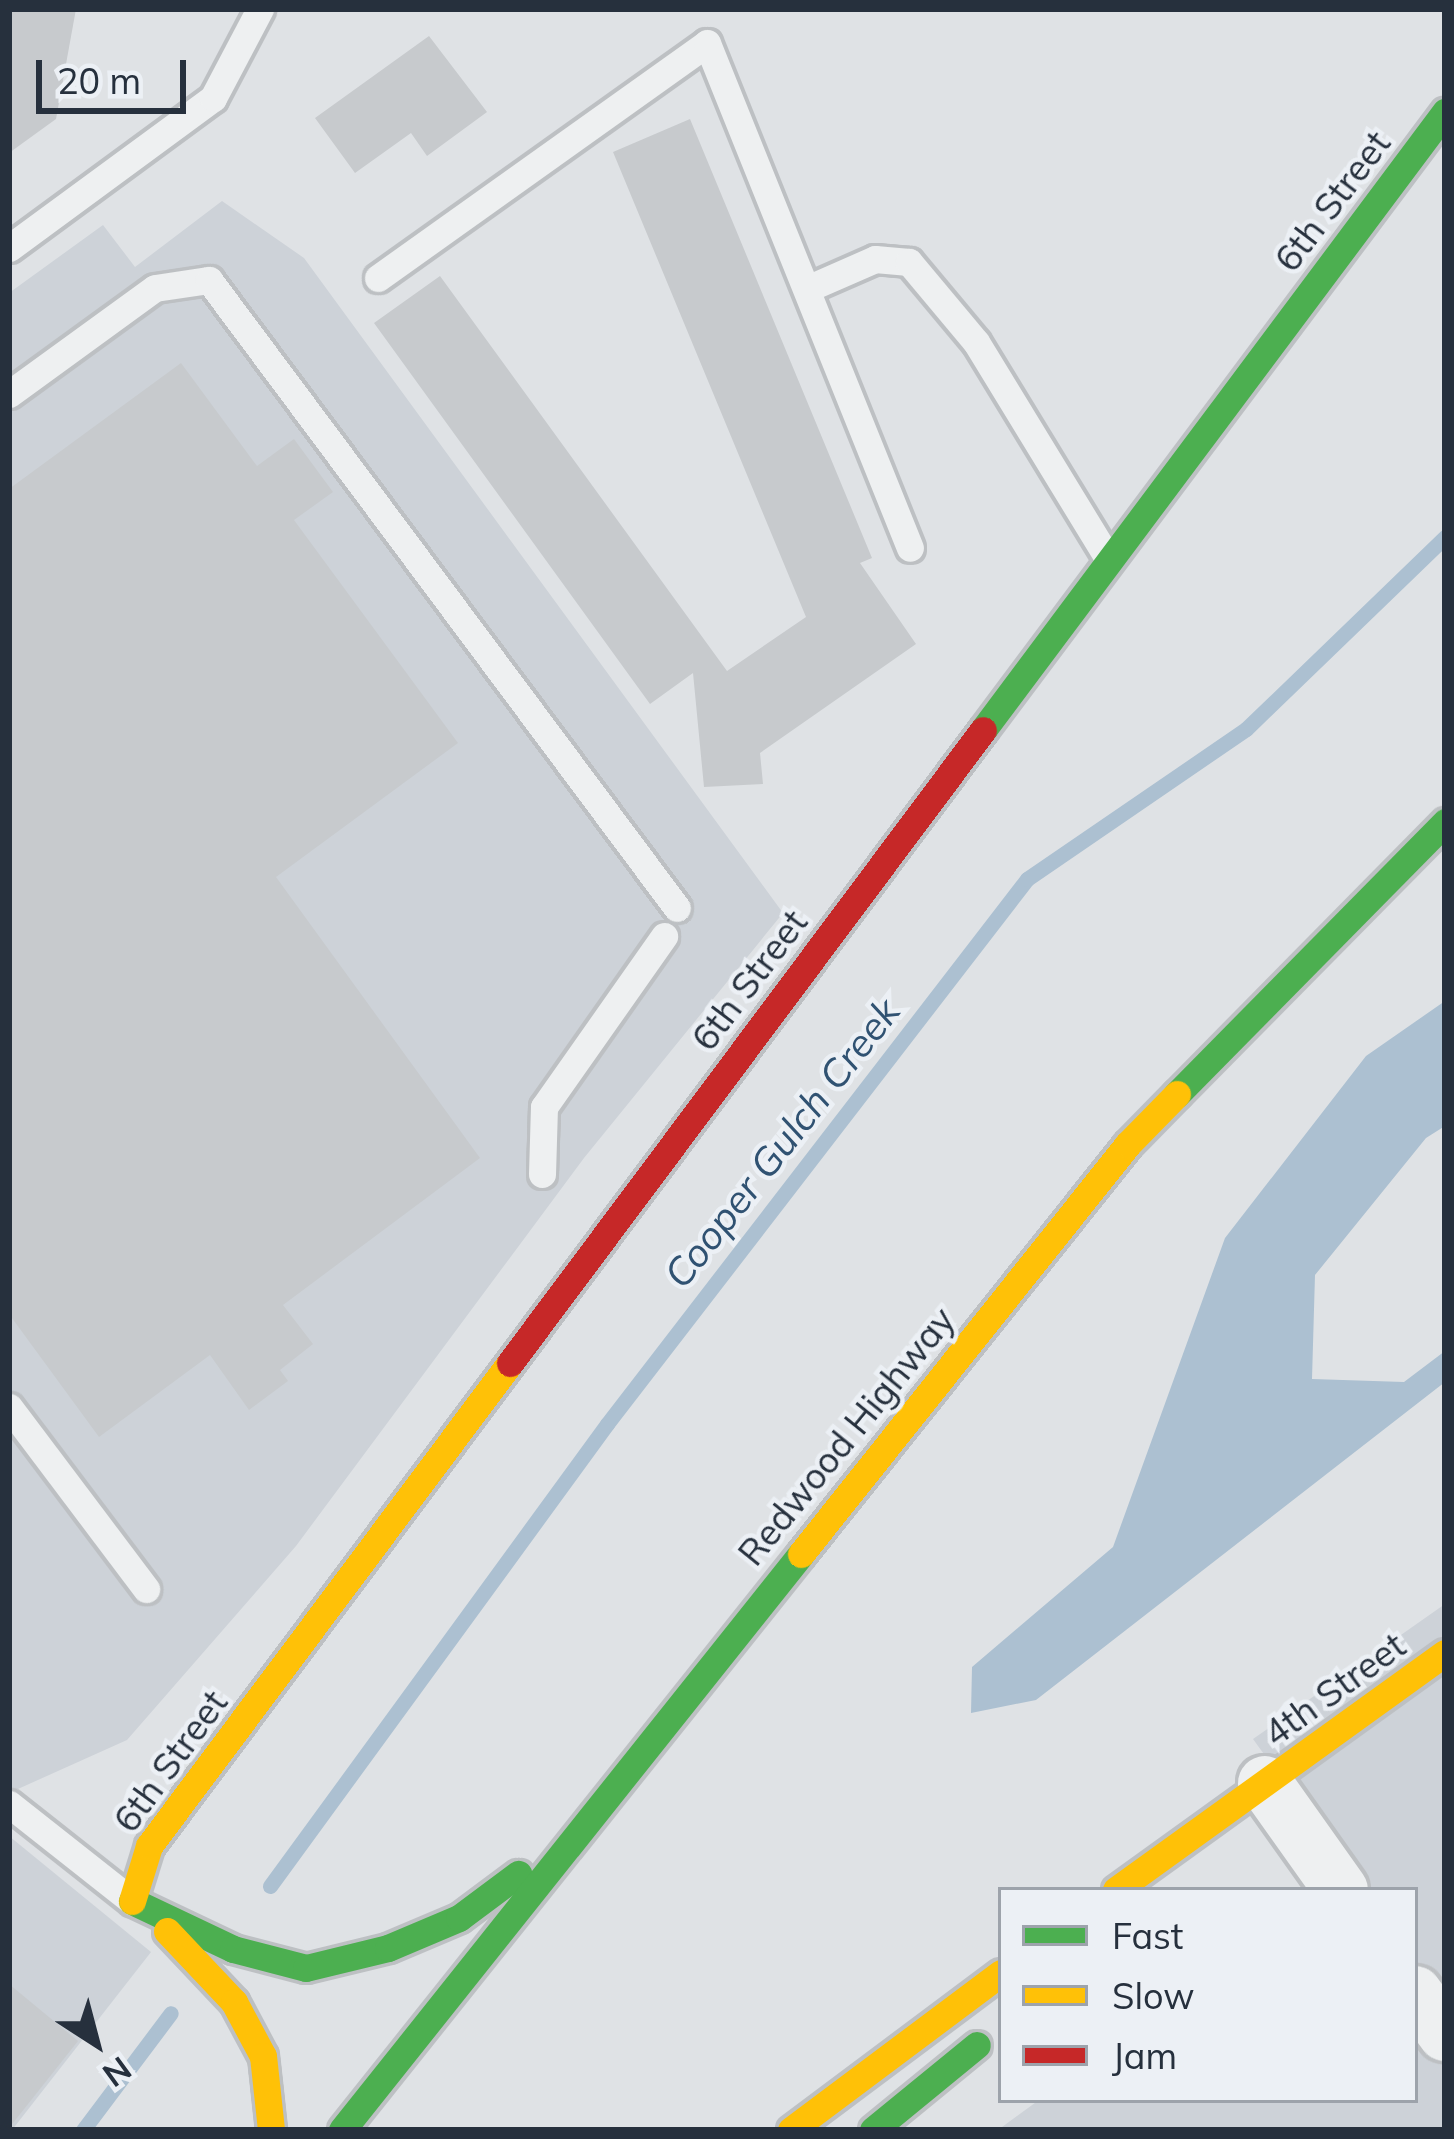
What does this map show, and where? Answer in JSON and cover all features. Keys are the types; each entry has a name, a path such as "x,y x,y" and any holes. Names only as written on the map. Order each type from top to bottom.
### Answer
{"main road":[{"name":"6th Street","path":"132,1901 149,1846 1445,112"},
{"name":"Redwood Highway","path":"342,2130 1128,1144 1241,1021 1445,822"},
{"path":"132,1901 233,1948 306,1968 388,1948 459,1918 538,1859 744,1620"},
{"name":"4th Street","path":"1265,1783 1445,1653"},
{"path":"1120,1887 1265,1783"},
{"path":"132,1901 195,1954 234,2002 263,2056 271,2130"},
{"path":"791,2130 998,1975"},
{"path":"874,2130 998,2026"}],"street":[{"path":"1265,1783 1339,1887"},
{"path":"1418,1997 1445,2035"}],"lane":[{"path":"9,248 213,98 260,9"},
{"path":"378,278 707,43 910,548"},
{"path":"809,288 874,259 909,262 976,342 1108,558"},
{"path":"9,394 155,288 209,280 677,908"},
{"path":"542,1174 544,1107 664,936"},
{"path":"9,1407 146,1589"},
{"path":"9,1804 132,1901"}],"shaded area":[{"path":"222,201 304,258 783,913 584,1158 296,1546 127,1740 9,1793 9,293 103,225 135,267"},
{"path":"1445,1604 1445,2006 1418,1968 1418,1887 1360,1887 1253,1739"},
{"path":"9,1836 151,1952 12,2130 9,2130"},
{"path":"1418,2021 1445,2059 1445,2130 998,2130 1035,2103 1418,2103"}],"water":[{"path":"1445,1001 1445,1126 1426,1138 1315,1275 1312,1379 1404,1382 1445,1351 1445,1382 1036,1700 971,1713 972,1667 1113,1547 1225,1238 1366,1056"}],"building":[{"path":"9,9 76,9 56,119 9,153"},
{"path":"429,36 487,112 427,156 411,133 355,173 315,118"},
{"path":"690,119 872,558 860,563 916,644 760,753 763,784 704,787 693,673 650,704 374,323 440,276 727,671 806,617 613,152"},
{"path":"181,363 257,466 294,439 333,492 294,520 458,743 276,877 480,1158 283,1305 313,1344 280,1370 288,1381 249,1410 210,1355 99,1437 9,1314 9,489"},
{"path":"9,1984 78,2041 9,2128"}],"waterway":[{"name":"Cooper Gulch Creek","path":"270,1886 607,1424 1027,879 1246,729 1445,537"},
{"name":"Cooper Gulch Creek","path":"83,2130 171,2013"}],"traffic: fast":[{"path":"983,730 1445,112"},
{"path":"1177,1094 1445,822"},
{"path":"342,2130 801,1554"},
{"path":"132,1901 233,1949 306,1968 388,1948 459,1918 518,1874"},
{"path":"873,2130 977,2045"}],"traffic: slow":[{"path":"801,1554 1128,1144 1177,1094"},
{"path":"132,1901 149,1846 510,1363"},
{"path":"1120,1887 1445,1653"},
{"path":"167,1931 234,2002 263,2056 271,2130"},
{"path":"791,2130 998,1975"}],"traffic: jam":[{"path":"510,1363 983,730"}]}
